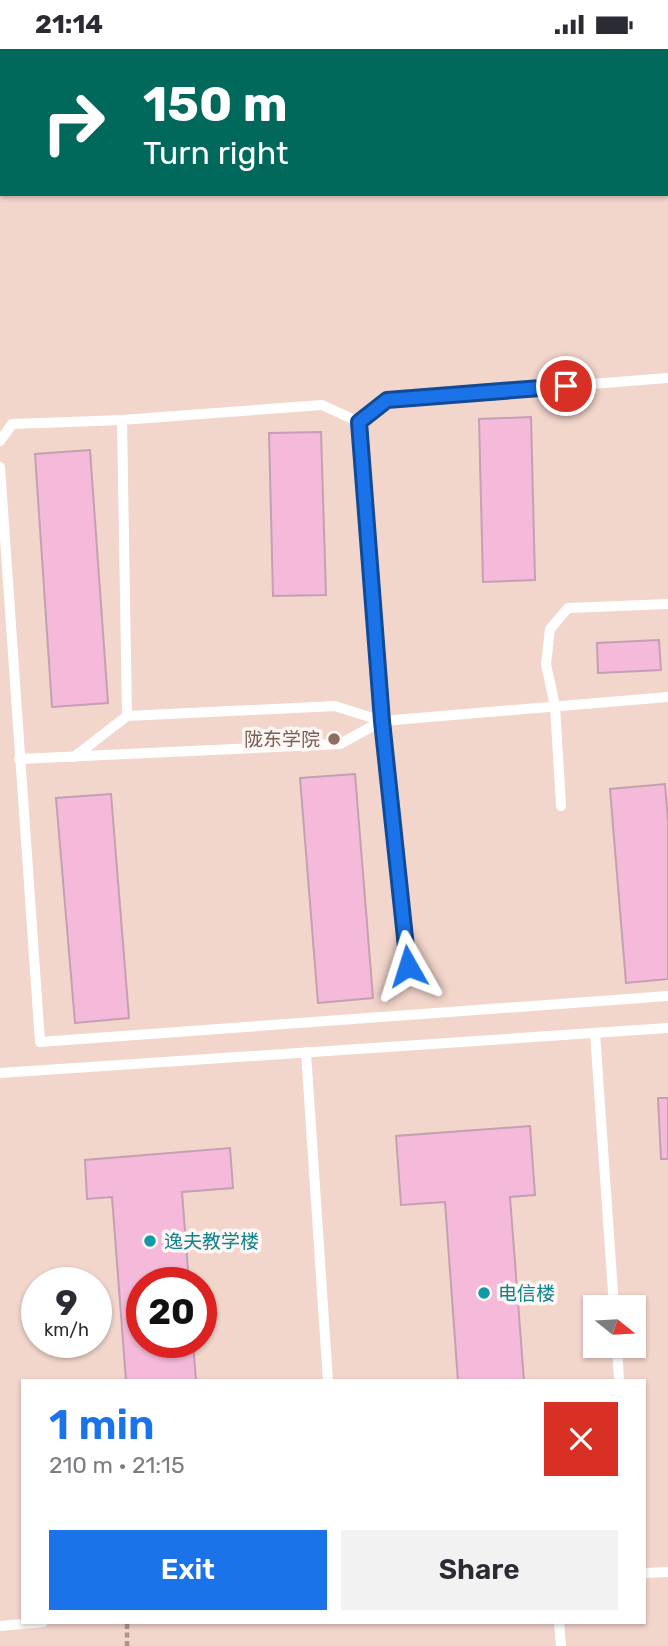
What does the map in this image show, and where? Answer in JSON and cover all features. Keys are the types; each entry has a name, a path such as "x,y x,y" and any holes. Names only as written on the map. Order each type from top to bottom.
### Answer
{"lane":[{"path":"359,422 387,400 668,378"},
{"path":"0,441 12,424 122,420 321,405 359,422"},
{"path":"122,420 127,716"},
{"path":"359,422 382,721 408,966"},
{"path":"0,467 40,1042 668,996"},
{"path":"561,806 555,706 547,664 550,629 568,608 668,604"},
{"path":"74,757 127,716 335,706 382,721 668,697"},
{"path":"19,759 341,744 382,721"},
{"path":"0,1073 668,1028"},
{"path":"595,1033 613,1295"},
{"path":"306,1052 328,1379"},
{"path":"618,1358 619,1379"},
{"path":"646,1573 668,1571"},
{"path":"0,1626 22,1624"},
{"path":"559,1624 561,1646"}],"path":[{"path":"127,1624 127,1646"}],"shaded area":[{"name":"陇东学院","path":"0,196 668,196 668,1646 0,1646"}],"building":[{"path":"531,417 535,580 483,582 479,419"},
{"path":"321,432 326,595 273,596 269,433"},
{"path":"90,450 108,703 52,707 35,454"},
{"path":"659,640 661,670 598,673 597,643"},
{"path":"355,774 373,998 318,1003 300,778"},
{"path":"665,784 668,821 668,979 626,983 610,789"},
{"path":"111,794 129,1018 75,1023 56,798"},
{"path":"658,1098 668,1098 668,1159 661,1159"},
{"name":"电信楼","path":"530,1126 535,1195 510,1197 524,1379 458,1379 445,1202 401,1205 396,1136"},
{"name":"逸夫教学楼","path":"230,1148 233,1188 182,1192 188,1267 126,1267 126,1358 194,1358 196,1379 126,1379 112,1197 87,1199 85,1160"}],"place":[{"name":"陇东学院","path":"334,739"},
{"name":"逸夫教学楼","path":"150,1241"},
{"name":"电信楼","path":"484,1293"}],"route":[{"path":"408,966 382,721 359,422 387,400 566,386"}]}
